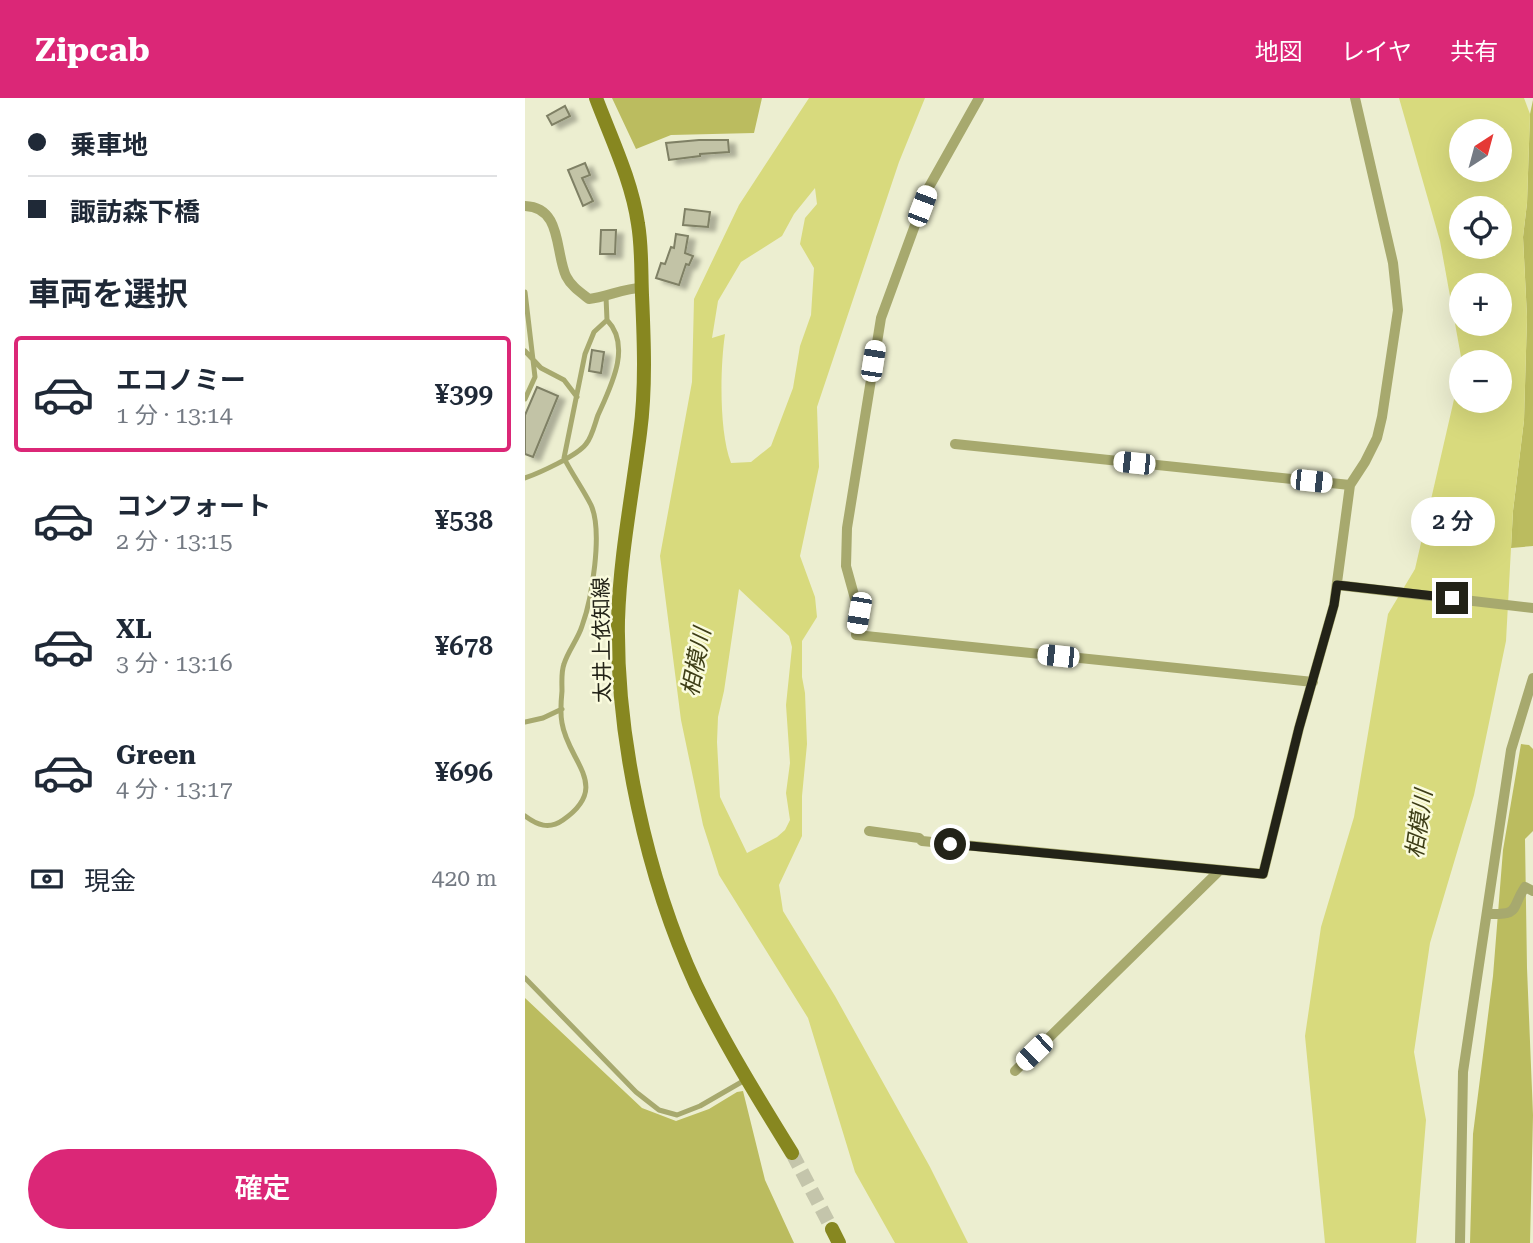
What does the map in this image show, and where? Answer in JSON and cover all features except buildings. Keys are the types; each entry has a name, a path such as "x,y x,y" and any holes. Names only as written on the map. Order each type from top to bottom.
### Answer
{"main road":[{"name":"太井上依知線","path":"596,98 633,199 638,222 642,288 643,397 620,575 618,624 628,752 640,813 661,894 696,985 746,1080 792,1153"},
{"path":"832,1229 839,1243"}],"street":[{"path":"979,98 929,187 881,318 847,528 846,566 859,613 856,635 1313,682"},
{"path":"869,831 919,838 922,841 1263,874 1334,605 1343,585 1350,485 1377,438 1398,310 1394,263 1355,98"},
{"path":"525,206 533,206 548,216 557,234 566,275 575,289 589,299 642,288"},
{"path":"955,444 1350,485"},
{"path":"1343,585 1532,608"},
{"path":"1460,1243 1463,1072 1511,750 1533,678"},
{"path":"1015,1070 1219,871"},
{"path":"1487,914 1510,912 1515,908 1525,887 1530,887 1533,891"}],"lane":[{"path":"525,292 535,377 525,399"},
{"path":"525,478 548,469 586,445 613,381 619,351 616,330 607,320 606,297"},
{"path":"525,816 538,825 556,825 573,813 586,793 587,778 572,753 562,723 562,709 564,664 579,636 586,615 595,534 591,506 564,458 585,354 594,332 607,320"},
{"path":"525,351 541,368 564,380 577,397"},
{"path":"525,722 543,718 562,709"},
{"path":"525,978 636,1092 659,1110 677,1115 700,1106 746,1080"}],"shaded area":[{"path":"612,98 762,98 754,133 671,135 636,149"},
{"path":"1533,100 1533,546 1511,548 1524,420 1527,317 1523,237"},
{"path":"1521,744 1529,745 1533,749 1533,831 1525,839 1533,1115 1530,1243 1470,1243 1473,1134 1493,976 1503,850"},
{"path":"525,998 642,1108 676,1121 709,1109 743,1091 765,1180 794,1243 525,1243"}],"water":[{"name":"相模川","path":"809,98 925,98 899,162 817,407 819,467 800,556 815,597 817,617 802,641 807,744 802,796 802,836 779,885 783,911 835,996 930,1167 968,1243 895,1243 855,1172 808,1018 719,875 703,825 681,720 660,556 692,382 694,299 739,205","holes":["815,188 817,204 805,218 800,244 814,268 811,315 800,346 793,388 771,446 751,462 731,463 724,435 722,400 725,334 712,338 718,301 741,262 782,236 794,214","739,589 789,636 792,647 786,705 790,763 786,793 790,820 785,830 777,837 747,853 720,797 717,742 718,717"]},
{"name":"相模川","path":"1399,98 1524,98 1530,114 1523,237 1527,317 1524,420 1513,511 1506,641 1474,795 1430,943 1414,1052 1426,1120 1416,1243 1325,1243 1305,1036 1321,927 1354,817 1388,614 1415,569 1451,413 1512,413 1512,350 1460,350 1457,336 1512,336 1512,273 1449,273 1449,290 1440,241"}],"tunnel":[{"path":"792,1153 832,1229"}],"route":[{"path":"950,844 1263,874 1299,728 1325,641 1337,585 1452,598"}]}
